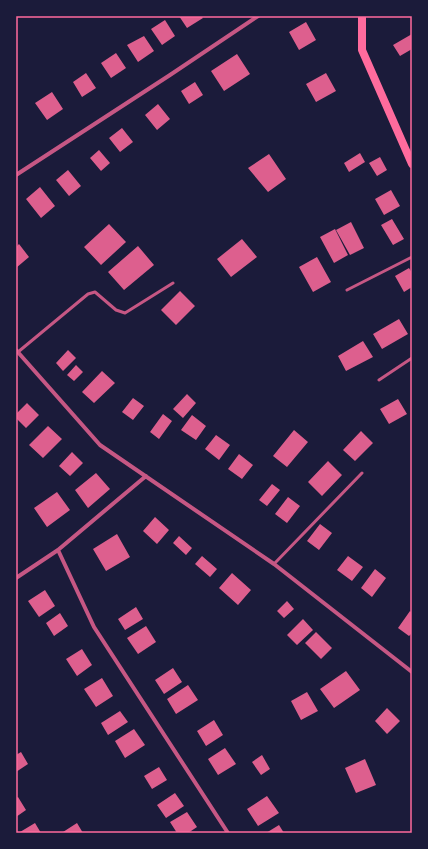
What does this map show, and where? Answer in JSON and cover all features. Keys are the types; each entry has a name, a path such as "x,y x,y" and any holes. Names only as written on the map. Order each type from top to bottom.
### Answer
{"main road":[{"path":"362,16 362,50 412,164"}],"street":[{"path":"16,175 258,16"},
{"path":"17,351 100,445 274,564 412,672"},
{"path":"16,578 58,550 146,476"},
{"path":"58,550 94,627 228,833"}],"lane":[{"path":"347,290 412,257"},
{"path":"17,351 88,294 95,292 116,310 125,313 173,283"},
{"path":"379,380 412,358"},
{"path":"274,564 362,473"}],"building":[{"path":"179,16 201,16 203,18 187,28"},
{"path":"165,20 175,36 162,45 151,29"},
{"path":"306,22 316,40 299,50 289,32"},
{"path":"412,34 412,49 400,56 393,45"},
{"path":"144,36 154,51 138,62 127,45"},
{"path":"116,53 126,68 111,78 101,63"},
{"path":"237,54 250,74 224,91 211,71"},
{"path":"86,73 96,88 82,97 73,82"},
{"path":"326,73 336,91 316,102 306,84"},
{"path":"195,82 203,95 189,104 181,91"},
{"path":"52,92 63,109 47,120 35,103"},
{"path":"158,104 170,119 157,130 145,115"},
{"path":"122,128 133,142 120,152 109,138"},
{"path":"99,150 110,163 101,171 90,158"},
{"path":"360,153 365,162 349,172 344,163"},
{"path":"269,154 286,179 268,192 248,168"},
{"path":"380,157 387,170 377,176 369,163"},
{"path":"68,170 81,186 69,196 56,180"},
{"path":"40,187 55,206 41,218 26,199"},
{"path":"391,190 400,206 384,215 375,199"},
{"path":"392,219 404,239 393,245 381,225"},
{"path":"351,222 364,248 350,255 336,230"},
{"path":"109,224 126,242 101,265 84,247"},
{"path":"335,229 348,255 334,263 320,237"},
{"path":"242,239 257,257 231,277 217,259"},
{"path":"19,244 29,257 16,268 16,247"},
{"path":"138,246 154,265 124,290 108,272"},
{"path":"317,257 331,282 313,292 299,267"},
{"path":"409,268 412,273 412,287 404,292 395,276"},
{"path":"180,291 195,306 176,325 161,310"},
{"path":"399,319 408,334 382,349 373,334"},
{"path":"363,341 373,357 346,371 338,356"},
{"path":"68,350 76,358 63,371 56,363"},
{"path":"76,365 83,372 74,381 67,375"},
{"path":"102,371 115,383 94,403 82,392"},
{"path":"187,394 196,403 183,418 173,409"},
{"path":"133,398 144,406 133,420 122,412"},
{"path":"398,399 407,414 389,424 380,409"},
{"path":"27,403 39,415 26,428 16,418 16,414"},
{"path":"163,414 172,421 159,439 150,432"},
{"path":"192,415 206,426 196,440 181,430"},
{"path":"48,426 62,439 43,458 29,445"},
{"path":"294,430 308,442 287,467 273,456"},
{"path":"361,431 373,443 355,461 343,450"},
{"path":"216,435 230,445 219,460 205,449"},
{"path":"72,452 83,463 70,476 59,466"},
{"path":"239,454 253,465 242,479 228,469"},
{"path":"328,461 342,475 322,496 308,482"},
{"path":"96,473 110,489 88,508 75,490"},
{"path":"272,484 280,490 267,506 259,500"},
{"path":"57,492 70,510 47,527 34,508"},
{"path":"288,497 300,506 287,523 275,514"},
{"path":"155,517 169,530 157,544 143,531"},
{"path":"320,524 332,533 319,550 307,541"},
{"path":"117,534 130,557 106,571 93,549"},
{"path":"179,536 192,548 186,555 173,543"},
{"path":"202,556 217,569 210,577 195,564"},
{"path":"348,556 363,567 352,581 337,570"},
{"path":"375,569 386,578 372,597 361,588"},
{"path":"232,573 251,590 238,605 219,588"},
{"path":"45,590 55,606 39,617 28,601"},
{"path":"287,601 294,609 284,618 277,611"},
{"path":"136,607 143,619 125,630 118,619"},
{"path":"410,611 412,613 412,633 409,636 398,628"},
{"path":"60,613 68,626 54,636 46,623"},
{"path":"303,619 313,630 297,645 287,635"},
{"path":"146,626 156,642 138,654 127,638"},
{"path":"316,632 332,648 321,659 305,643"},
{"path":"82,649 92,665 77,676 66,659"},
{"path":"173,668 182,682 164,694 155,680"},
{"path":"346,671 360,690 334,708 320,689"},
{"path":"102,678 113,696 96,707 84,689"},
{"path":"188,685 198,700 176,714 167,699"},
{"path":"307,692 318,711 301,720 291,701"},
{"path":"387,708 400,721 387,734 375,721"},
{"path":"120,711 128,722 108,735 101,723"},
{"path":"214,720 223,735 206,746 197,731"},
{"path":"134,729 145,745 125,758 115,741"},
{"path":"225,748 236,764 218,775 208,759"},
{"path":"21,752 28,764 16,772 16,755"},
{"path":"262,755 270,769 261,775 252,762"},
{"path":"365,759 376,785 356,793 345,768"},
{"path":"159,767 167,780 152,789 144,776"},
{"path":"175,793 184,806 166,818 157,805"},
{"path":"267,796 279,813 258,826 247,809"},
{"path":"18,797 26,810 16,817 16,798"},
{"path":"187,812 197,827 188,833 177,833 170,822"},
{"path":"35,823 41,833 20,832"},
{"path":"77,823 83,833 63,832"},
{"path":"279,825 284,833 266,833"}]}
